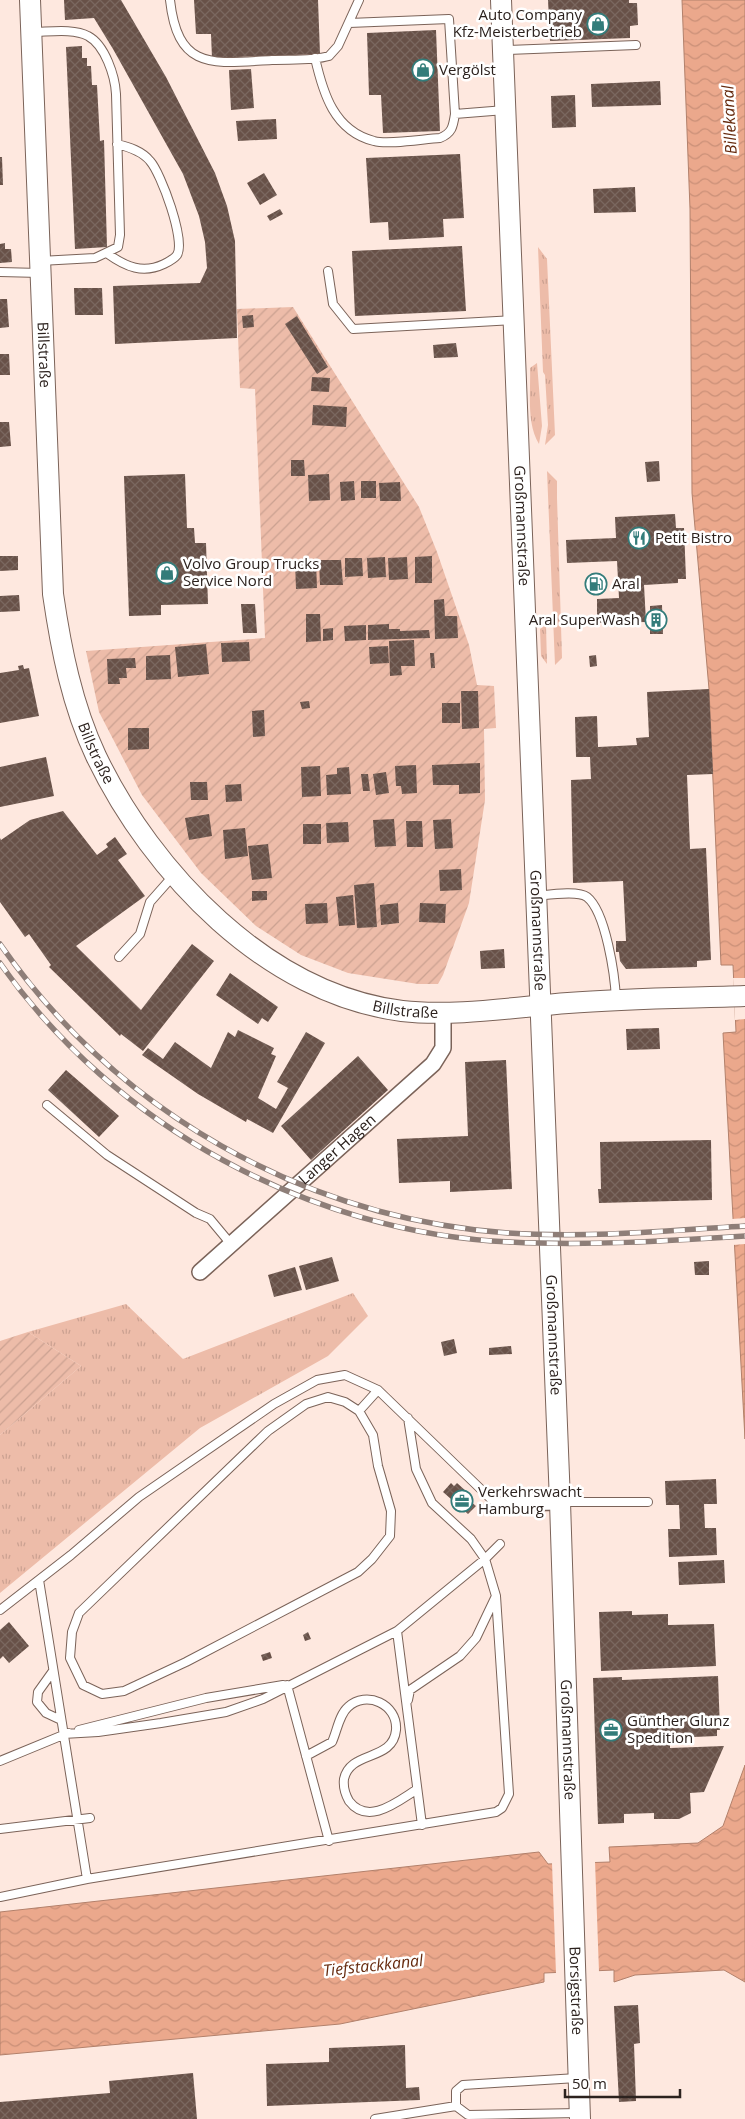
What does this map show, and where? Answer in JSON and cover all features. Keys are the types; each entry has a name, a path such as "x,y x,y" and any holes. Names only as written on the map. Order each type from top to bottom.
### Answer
{"main road":[{"name":"Billstraße","path":"30,0 50,557 58,635 70,684 96,755 122,804 147,841 174,874 206,908 241,939 290,972 312,984 343,997 376,1006 418,1012 740,996"},
{"name":"Großmannstraße","path":"501,0 560,1502 572,1862"},
{"name":"Borsigstraße","path":"572,1862 577,1973 580,2116"}],"street":[{"name":"Langer Hagen","path":"200,1272 230,1243 433,1064 442,1048 443,1011"},
{"path":"506,1503 560,1502"}],"lane":[{"path":"170,0 176,34 194,54 204,60 215,63 324,57 334,52 359,0"},
{"path":"315,58 324,94 332,111 352,133 375,142 440,138 447,135 453,128 455,114 449,19 349,23"},
{"path":"0,272 95,258 108,254 118,247 120,235 115,80 99,48 88,36 74,33 31,32"},
{"path":"503,50 636,45"},
{"path":"455,114 505,110"},
{"path":"108,254 123,264 139,270 157,268 177,255 179,247 174,220 160,175 150,160 142,154 135,149 117,144"},
{"path":"328,271 332,304 353,329 513,320"},
{"path":"118,956 140,934 150,902 174,874"},
{"path":"536,896 578,893 586,896 595,908 605,936 614,974 616,1001"},
{"path":"47,1105 107,1154 196,1213 210,1219 230,1243"},
{"path":"0,1610 139,1497 299,1388 317,1380 345,1375 378,1390 492,1500 506,1503"},
{"path":"359,1411 378,1390"},
{"path":"328,1397 345,1402 359,1411 373,1435 378,1466 391,1510 390,1536 372,1559 349,1576 186,1662 124,1691 102,1694 83,1686 70,1658 72,1632 80,1613 268,1431 285,1418 306,1404 328,1397"},
{"path":"0,1897 87,1879 329,1841 496,1812 507,1802 509,1787 496,1596 485,1559 471,1539 432,1503 416,1469 408,1418"},
{"path":"560,1502 648,1502"},
{"path":"63,1734 107,1731 226,1712 263,1698 287,1684 398,1631 485,1559 500,1544"},
{"path":"39,1580 87,1879"},
{"path":"408,1700 410,1690 460,1656 476,1638 496,1596"},
{"path":"398,1631 408,1700 416,1790 422,1825"},
{"path":"53,1671 38,1692 36,1702 46,1713 61,1720"},
{"path":"0,1761 63,1734 206,1698 287,1684"},
{"path":"287,1684 329,1841"},
{"path":"306,1756 332,1742 340,1718 350,1705 364,1699 380,1702 392,1713 396,1728 394,1736 386,1749 356,1761 350,1767 344,1780 347,1798 359,1809 375,1812 416,1790"},
{"path":"0,1829 90,1818"},
{"path":"456,2106 456,2091 463,2085 579,2078"},
{"path":"375,2119 456,2106 468,2115 580,2116"}],"green space":[{"path":"538,247 547,259 555,435 545,445 548,425 545,375 543,372"},
{"path":"293,307 419,507 437,552 469,645 477,685 494,686 496,728 484,729 485,800 469,903 438,984 418,984 348,973 301,955 256,926 201,873 142,795 99,712 86,651 265,638 255,389 240,388 237,309"},
{"path":"537,363 542,426 539,444 532,427 530,407 530,368"},
{"path":"547,471 557,481 562,658 555,665"},
{"path":"546,625 547,664 541,656 540,629"},
{"path":"353,1293 368,1316 328,1356 200,1428 0,1593 0,1435 81,1366 28,1332 126,1304 183,1359"},
{"path":"28,1332 81,1366 0,1435 0,1341"}],"water":[{"name":"Billekanal","path":"682,0 745,0 745,1439 723,1033 736,1032 733,965 721,965 709,689 692,493 690,209"},
{"name":"Tiefstackkanal","path":"745,1765 745,1982 724,1970 635,1975 614,1982 614,1970 544,1973 544,1982 340,2024 0,2055 0,1912 539,1852 548,1864 610,1862 609,1847 698,1843 723,1826"}],"pier":[{"path":"733,978 745,978 745,1019 735,1020"},
{"path":"745,1218 745,1244 733,1245 732,1219"},
{"path":"595,1861 599,1972 556,1974 552,1863"}],"building":[{"path":"64,0 121,0 166,77 215,173 227,206 235,241 237,338 115,344 113,286 200,283 207,268 205,242 199,216 183,174 113,49 94,18 65,20"},
{"path":"194,0 318,0 320,54 212,58 211,34 196,34"},
{"path":"548,0 629,0 629,3 637,3 638,25 630,26 630,38 550,41"},
{"path":"436,30 440,131 383,133 381,95 369,95 367,33"},
{"path":"82,46 82,58 87,58 87,66 91,66 92,85 97,85 100,141 104,140 107,247 75,249 66,47"},
{"path":"251,69 254,108 231,110 229,70"},
{"path":"660,81 661,105 592,107 591,84"},
{"path":"575,95 576,127 552,128 551,96"},
{"path":"276,119 277,139 238,141 236,121"},
{"path":"460,154 464,218 443,219 444,237 389,240 388,222 370,223 366,158"},
{"path":"0,157 2,157 3,185 0,185"},
{"path":"264,173 277,195 260,205 247,183"},
{"path":"635,187 636,212 594,213 593,189"},
{"path":"280,209 283,214 270,221 267,216"},
{"path":"5,243 5,249 11,249 12,262 0,263 0,244"},
{"path":"462,246 466,311 355,316 352,251"},
{"path":"74,288 102,288 103,315 75,315"},
{"path":"0,299 7,299 9,327 0,328"},
{"path":"253,315 254,327 243,328 242,316"},
{"path":"297,316 328,367 317,374 285,324"},
{"path":"456,343 458,357 434,358 433,345"},
{"path":"0,354 9,354 10,375 0,375"},
{"path":"312,377 330,378 329,392 311,391"},
{"path":"313,405 347,407 346,427 312,425"},
{"path":"0,422 9,422 11,446 0,447"},
{"path":"291,460 304,460 305,476 291,476"},
{"path":"659,461 660,481 647,482 645,462"},
{"name":"Volvo Group Trucks Service Nord","path":"185,474 187,528 194,528 195,543 206,543 208,604 161,605 161,615 129,616 124,476"},
{"path":"329,474 330,500 309,501 308,475"},
{"path":"354,481 355,500 341,501 340,482"},
{"path":"361,481 376,481 376,498 361,498"},
{"path":"400,482 401,501 380,501 379,483"},
{"path":"675,514 676,528 684,528 686,579 678,579 678,583 644,585 646,622 597,623 597,599 619,598 617,561 567,563 566,540 616,538 615,517"},
{"path":"0,556 18,556 18,570 0,571"},
{"path":"432,556 432,583 415,583 415,557"},
{"path":"385,557 386,577 368,578 367,558"},
{"path":"407,557 408,579 389,580 388,558"},
{"path":"345,558 362,558 363,576 345,577"},
{"path":"319,560 341,560 343,585 320,585"},
{"path":"316,561 317,588 296,589 295,562"},
{"path":"19,595 20,611 0,612 0,596"},
{"path":"444,599 445,616 457,616 458,638 435,639 434,600"},
{"path":"241,604 255,604 257,633 243,633"},
{"name":"Aral SuperWash","path":"662,605 663,634 650,634 650,606"},
{"path":"306,614 320,614 321,641 306,642"},
{"path":"389,624 389,629 400,629 400,631 429,630 430,638 368,640 368,625"},
{"path":"366,625 366,640 345,641 344,626"},
{"path":"333,628 333,640 323,641 323,629"},
{"path":"414,640 415,666 401,666 402,675 390,676 389,641"},
{"path":"249,642 250,661 222,662 221,643"},
{"path":"206,644 209,674 178,677 175,647"},
{"path":"388,646 389,663 370,664 369,647"},
{"path":"430,653 434,653 435,668 431,668"},
{"path":"170,655 171,679 146,680 146,656"},
{"path":"596,655 597,666 590,667 589,656"},
{"path":"135,658 136,668 126,668 127,678 119,678 120,684 108,684 107,659"},
{"path":"23,665 24,669 29,668 39,716 0,723 0,673 19,670 18,666"},
{"path":"709,689 713,774 687,775 690,849 706,848 711,960 697,961 697,967 626,969 620,961 619,952 616,952 616,941 626,941 623,881 573,883 571,780 591,779 590,757 576,757 575,717 597,716 598,747 637,745 636,738 649,737 647,692"},
{"path":"461,691 478,691 479,728 462,729"},
{"path":"309,701 310,708 302,709 300,702"},
{"path":"442,703 460,703 460,723 442,723"},
{"path":"264,710 265,736 253,737 252,711"},
{"path":"128,728 149,728 149,749 128,750"},
{"path":"46,757 54,796 0,807 0,767"},
{"path":"480,763 480,793 459,794 459,785 433,785 432,765"},
{"path":"416,765 417,793 402,794 401,786 396,786 395,766"},
{"path":"320,766 321,796 302,797 301,767"},
{"path":"349,767 351,794 327,795 326,775 337,774 337,768"},
{"path":"386,772 389,793 376,795 373,774"},
{"path":"361,774 368,774 370,791 363,791"},
{"path":"190,782 207,782 208,800 191,800"},
{"path":"241,784 242,801 226,802 225,785"},
{"path":"63,811 97,855 108,847 106,844 115,837 127,854 118,860 145,896 76,946 141,1010 192,944 214,961 143,1051 121,1034 120,1036 49,967 51,965 29,934 25,937 0,902 0,838 1,840 30,820"},
{"path":"209,814 212,836 189,840 185,818"},
{"path":"394,819 396,846 375,847 373,820"},
{"path":"451,819 453,848 435,849 433,820"},
{"path":"406,821 422,821 423,847 407,847"},
{"path":"348,822 349,842 327,843 326,823"},
{"path":"303,824 321,824 321,844 303,844"},
{"path":"245,828 248,856 225,859 223,830"},
{"path":"268,844 272,878 252,880 248,846"},
{"path":"461,869 462,890 440,891 439,870"},
{"path":"374,883 377,927 357,928 354,885"},
{"path":"252,891 267,891 267,900 252,901"},
{"path":"353,895 355,925 339,926 336,897"},
{"path":"327,903 328,923 306,924 305,904"},
{"path":"398,903 399,923 381,925 380,905"},
{"path":"420,903 446,904 445,923 419,922"},
{"path":"504,949 505,968 481,969 480,951"},
{"path":"230,973 278,1007 268,1022 262,1018 258,1024 216,995"},
{"path":"659,1028 660,1049 627,1050 626,1029"},
{"path":"238,1030 274,1048 271,1054 276,1056 258,1098 276,1109 288,1088 277,1082 306,1032 325,1043 273,1133 247,1119 246,1122 198,1094 142,1055 148,1048 163,1059 175,1042 211,1068 228,1032 235,1037"},
{"path":"358,1056 388,1090 311,1160 281,1126"},
{"path":"506,1060 512,1189 450,1192 450,1181 399,1183 397,1139 468,1136 465,1062"},
{"path":"66,1070 119,1116 99,1137 48,1090"},
{"path":"711,1140 712,1200 599,1203 598,1189 601,1189 600,1142"},
{"path":"332,1257 339,1281 306,1290 299,1266"},
{"path":"709,1261 709,1275 695,1275 694,1262"},
{"path":"295,1267 302,1290 274,1297 268,1275"},
{"path":"454,1339 457,1353 444,1356 441,1342"},
{"path":"511,1346 512,1354 489,1355 489,1348"},
{"path":"716,1479 717,1504 704,1504 705,1528 716,1528 717,1555 669,1557 668,1529 680,1529 679,1505 666,1505 665,1481"},
{"name":"Verkehrswacht Hamburg","path":"451,1483 454,1486 457,1483 467,1492 464,1496 476,1506 468,1514 443,1492"},
{"path":"724,1560 725,1583 679,1585 678,1562"},
{"path":"632,1611 632,1615 668,1614 668,1625 714,1624 716,1666 601,1671 599,1612"},
{"path":"9,1622 29,1646 9,1663 3,1656 0,1659 0,1630"},
{"path":"308,1632 311,1639 305,1641 303,1635"},
{"path":"270,1652 272,1658 263,1661 261,1655"},
{"path":"718,1676 720,1730 717,1730 717,1736 670,1738 670,1748 724,1746 704,1792 690,1793 691,1813 679,1819 654,1819 654,1813 624,1814 624,1823 598,1824 593,1678 622,1677 622,1680"},
{"path":"638,2005 640,2043 634,2044 636,2101 619,2102 614,2006"},
{"path":"405,2045 406,2088 419,2087 420,2100 267,2106 266,2064 329,2062 329,2048"},
{"path":"193,2073 197,2119 0,2119 0,2102 110,2093 109,2081"}],"railway":[{"path":"0,944 47,1004 100,1058 158,1105 221,1146 288,1179 359,1205 432,1223 508,1233 567,1235 657,1232 745,1226"},
{"path":"0,963 46,1021 100,1074 159,1121 223,1160 291,1193 362,1218 436,1234 510,1242 598,1243 745,1236"}],"place":[{"name":"Auto Company Kfz-Meisterbetrieb","path":"598,24"},
{"name":"Vergölst","path":"423,70"},
{"name":"Petit Bistro","path":"639,538"},
{"name":"Volvo Group Trucks Service Nord","path":"167,573"},
{"name":"Aral","path":"596,584"},
{"name":"Aral SuperWash","path":"656,620"},
{"name":"Verkehrswacht Hamburg","path":"462,1501"},
{"name":"Günther Glunz Spedition","path":"611,1730"}]}
